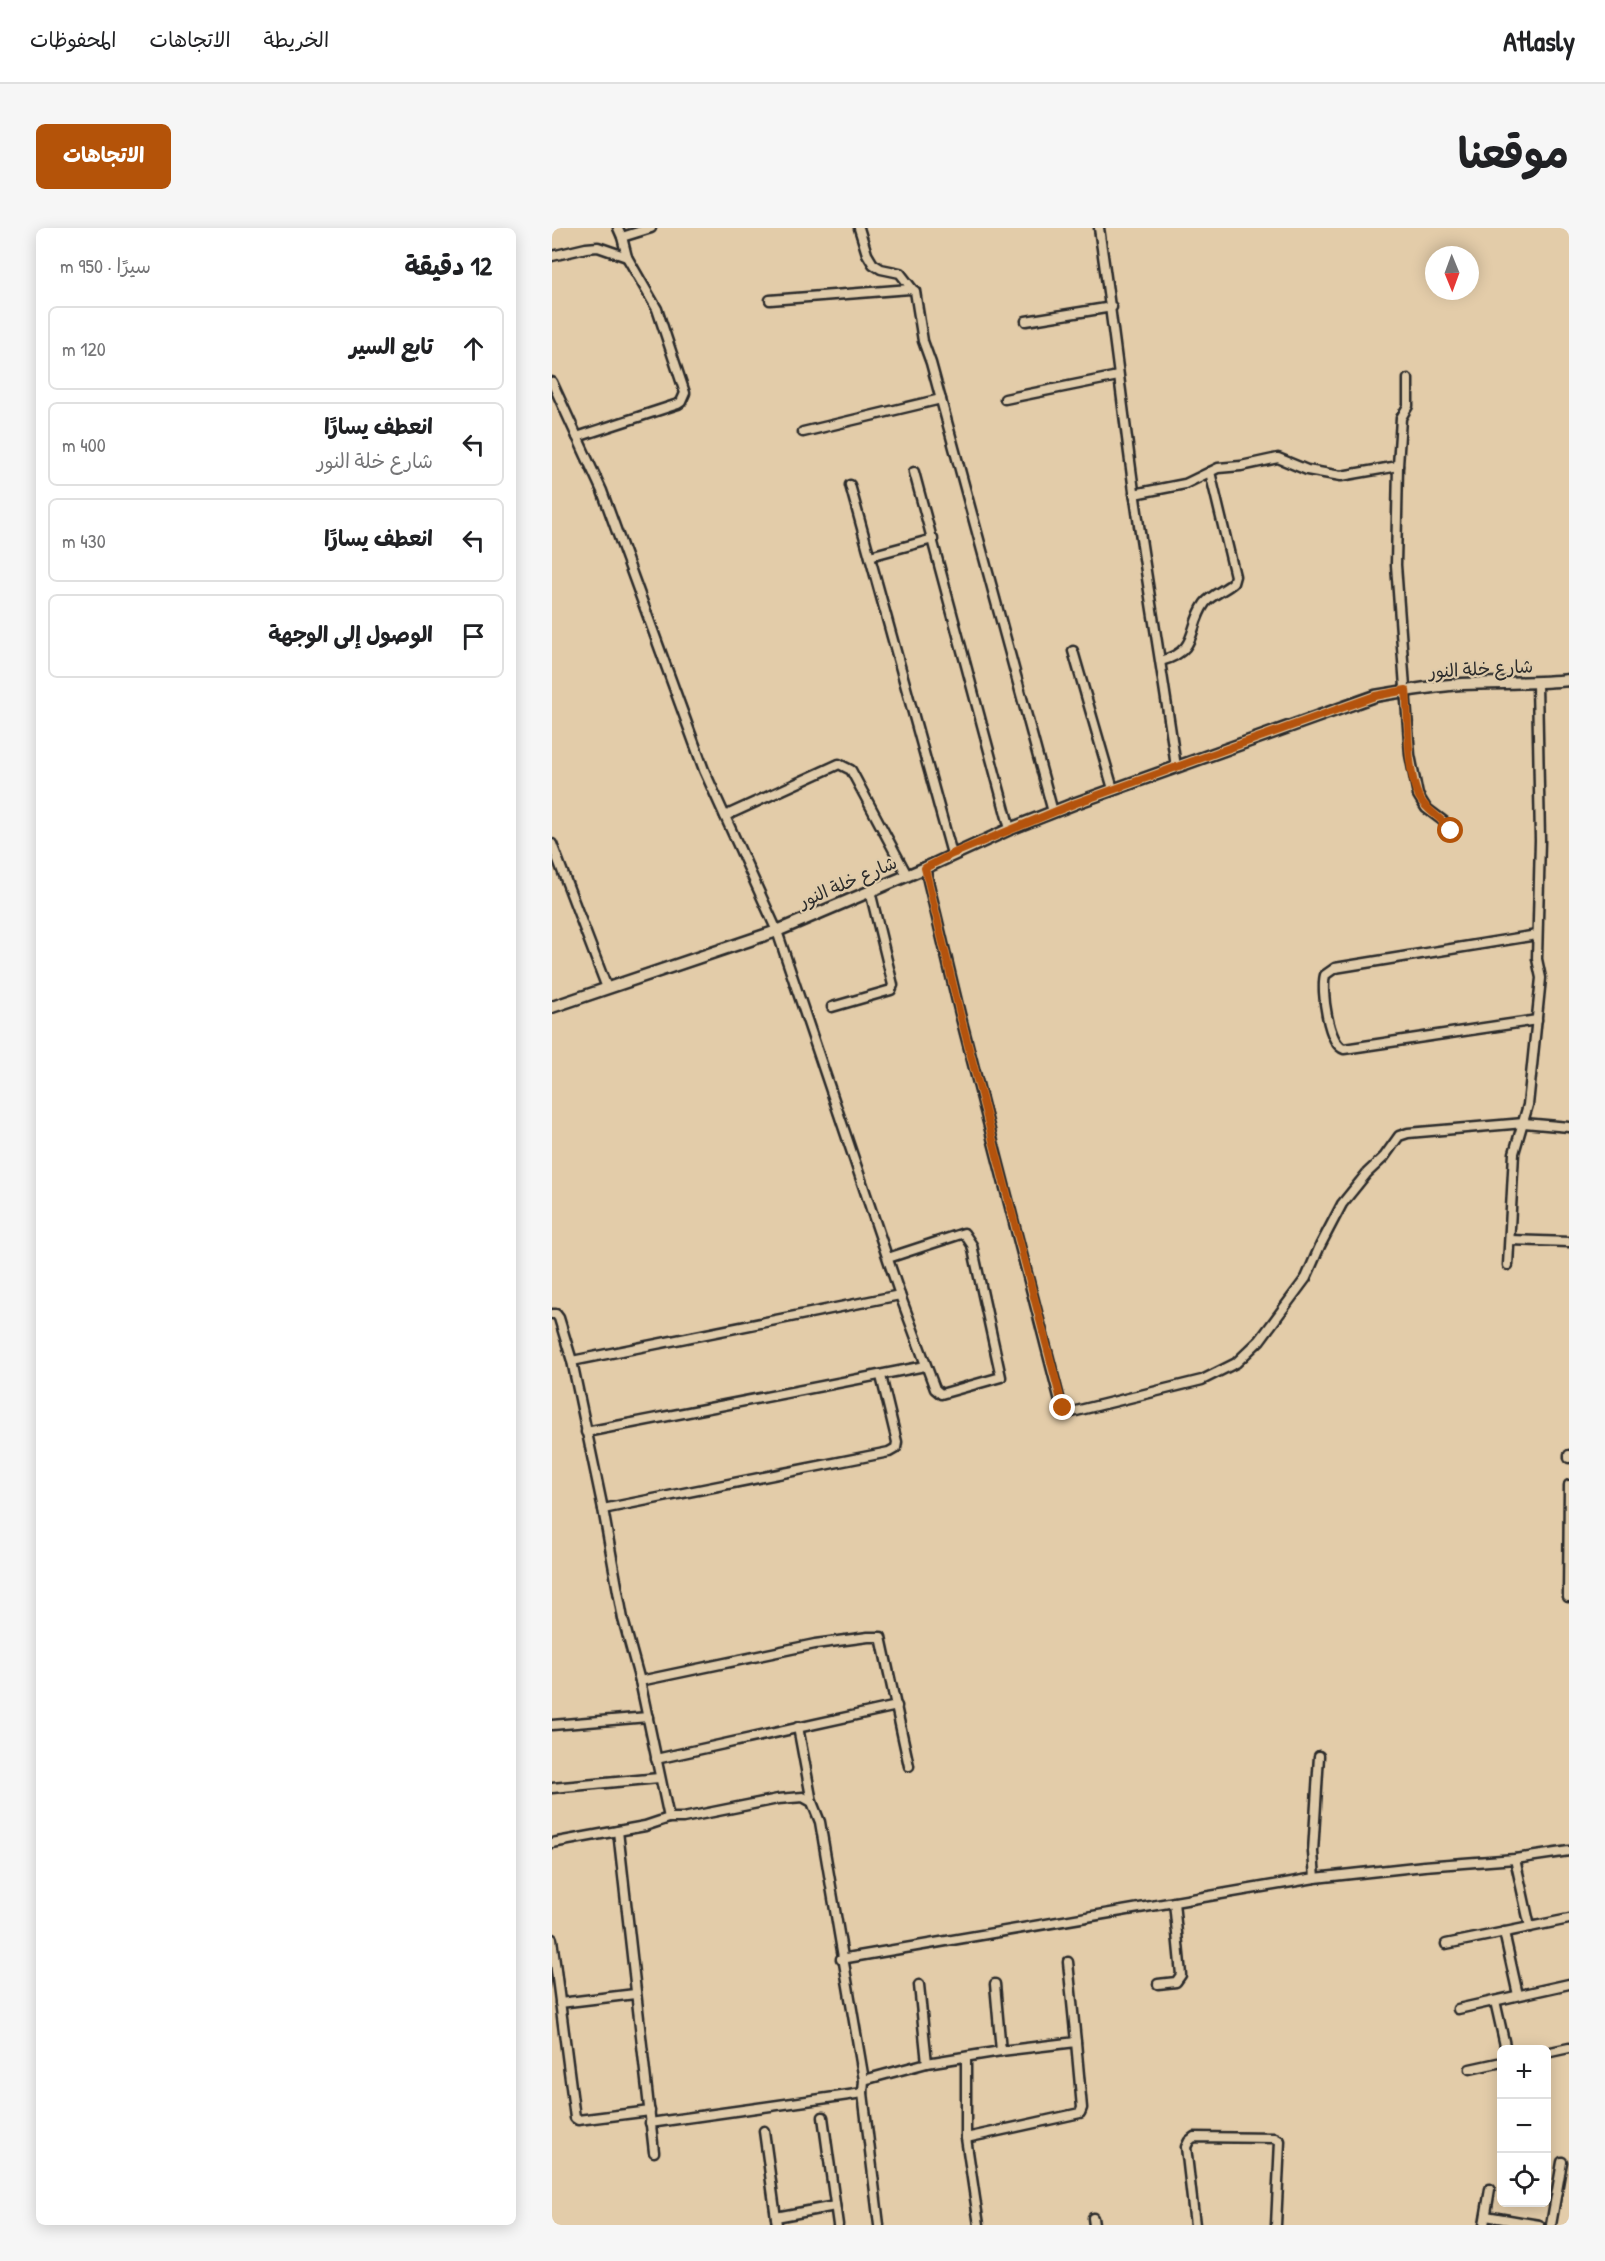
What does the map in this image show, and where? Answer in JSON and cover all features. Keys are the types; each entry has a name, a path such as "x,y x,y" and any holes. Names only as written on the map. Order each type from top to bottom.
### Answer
{"street":[{"path":"577,437 678,404 684,398 684,388 657,309 627,257 618,228"},
{"path":"622,237 651,228"},
{"path":"859,228 870,260 881,269 900,273 916,294 923,341 941,399 1053,812"},
{"path":"1099,228 1112,307 1118,376 1134,494 1176,767"},
{"path":"552,256 598,247 627,257"},
{"path":"770,300 913,290"},
{"path":"1026,321 1112,307"},
{"path":"1005,399 1118,376"},
{"path":"1408,380 1408,406 1401,418 1396,565 1410,755 1418,795 1426,808 1446,823 1451,831"},
{"path":"552,382 602,491 700,759 777,930 900,1295 935,1389 941,1394 1001,1377 972,1245 964,1233 888,1258"},
{"path":"803,432 941,399"},
{"path":"1134,494 1172,488 1198,479 1218,468 1241,466 1278,458 1319,474 1341,476 1398,466"},
{"path":"914,472 1010,829"},
{"path":"1161,661 1175,657 1184,650 1206,602 1233,583 1234,576 1210,472"},
{"path":"850,485 952,854"},
{"path":"870,556 933,539"},
{"path":"1073,651 1113,789"},
{"name":"شارع خلة النور","path":"552,1007 777,930 1053,812 1375,696 1406,690 1464,684 1537,684 1569,680"},
{"path":"1508,1265 1513,1159 1528,1105 1541,978 1537,959 1540,840 1537,684"},
{"path":"724,816 839,764 846,766 851,770 907,875"},
{"path":"552,844 607,988"},
{"path":"925,868 960,1014 1060,1401 1063,1408 1072,1412 1203,1380 1236,1363 1260,1340 1287,1305 1306,1278 1342,1204 1367,1173 1384,1157 1399,1136 1408,1133 1524,1123 1569,1127"},
{"path":"832,1007 891,990 893,985 870,891"},
{"path":"1537,935 1335,968 1325,975 1323,982 1334,1041 1344,1049 1537,1020"},
{"path":"1509,1240 1569,1242"},
{"path":"572,1361 900,1295"},
{"path":"552,1314 556,1314 559,1318 572,1361 623,1619 640,1681 669,1818"},
{"path":"586,1432 925,1366"},
{"path":"603,1509 889,1452 896,1448 897,1442 880,1376"},
{"path":"1568,1597 1569,1485"},
{"path":"640,1681 815,1644 881,1637 909,1766"},
{"path":"656,1759 897,1706"},
{"path":"552,1725 648,1717"},
{"path":"798,1727 812,1802 820,1822 864,2080 863,2093 879,2225"},
{"path":"1315,1878 1313,1843 1319,1756"},
{"path":"552,1788 659,1778"},
{"path":"552,1843 645,1826 669,1818 683,1818 778,1799 803,1797 812,1802"},
{"path":"618,1831 654,2152"},
{"path":"842,1959 1315,1878 1515,1859 1569,1851"},
{"path":"1515,1859 1530,1927"},
{"path":"1158,1984 1176,1982 1181,1975 1174,1902"},
{"path":"1446,1944 1569,1919"},
{"path":"1504,1932 1518,1995"},
{"path":"552,1940 575,2118 578,2120 650,2111"},
{"path":"966,2138 1080,2113 1082,2108 1068,1962"},
{"path":"995,1984 1001,2051"},
{"path":"1458,2009 1569,1984"},
{"path":"920,1985 927,2063"},
{"path":"560,2003 635,1994"},
{"path":"1495,2001 1505,2045"},
{"path":"864,2080 927,2063 1076,2042"},
{"path":"1551,2052 1569,2048"},
{"path":"966,2058 966,2138 979,2225"},
{"path":"1470,2069 1497,2063"},
{"path":"650,2122 863,2093"},
{"path":"824,2117 838,2225"},
{"path":"764,2131 777,2221 835,2206"},
{"path":"1195,2225 1186,2147 1194,2137 1275,2138 1280,2141 1276,2225"},
{"path":"1551,2225 1562,2162"},
{"path":"1490,2189 1485,2220 1539,2225"}],"route":[{"path":"1063,1408 960,1014 925,868 1010,829 1076,803 1375,696 1406,690 1410,755 1418,795 1426,808 1446,823 1451,831"}]}
